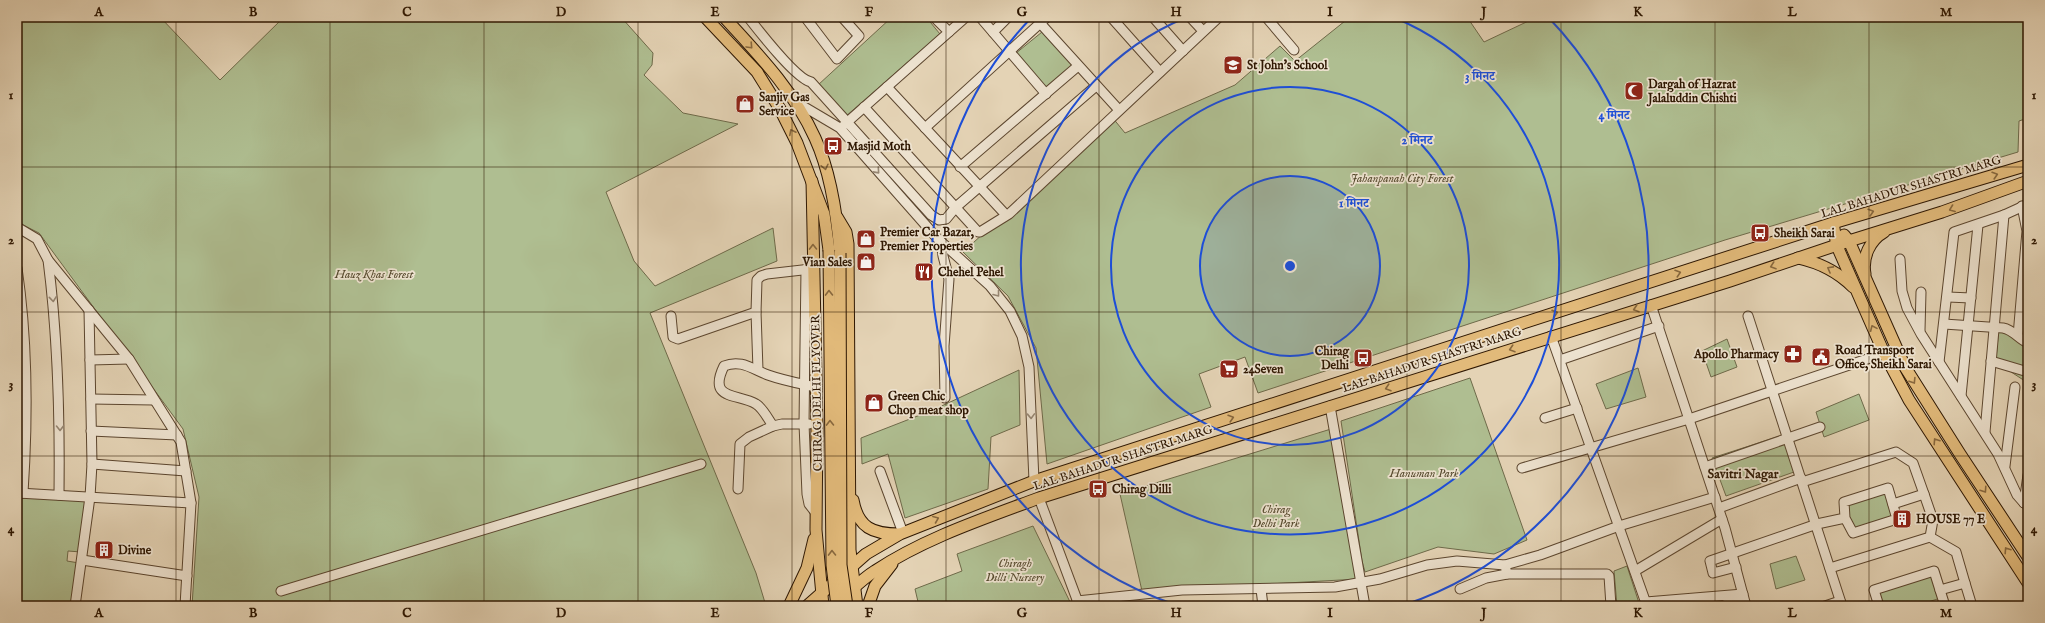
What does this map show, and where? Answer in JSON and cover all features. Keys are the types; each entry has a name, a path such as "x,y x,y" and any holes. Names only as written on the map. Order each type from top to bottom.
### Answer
{"main road":[{"name":"CHIRAG DELHI FLYOVER","path":"705,17 757,72 787,122 824,214 834,252 842,565 847,606"},
{"path":"724,17 763,59 795,101 816,138 836,216 846,232 848,244 849,480 852,567 857,606"},
{"name":"LAL BAHADUR SHASTRI MARG","path":"807,606 866,554 901,533 1034,481 1834,223 2028,165"},
{"path":"812,181 810,269 811,386 818,433 822,439 832,443 843,439 848,427"},
{"name":"LAL BAHADUR SHASTRI MARG","path":"833,606 873,572 896,558 949,532 1038,498 1837,246 1942,212 2028,181"},
{"name":"CHIRAG DELHI FLYOVER","path":"836,216 834,252 832,565 837,606"},
{"path":"1834,223 1849,241 1905,367 2028,557"},
{"path":"1834,223 1837,246 1884,353 1910,400 2028,583"},
{"path":"1867,282 1864,265 1869,248 1880,234 1896,227"},
{"path":"1798,258 1814,262 1830,269 1844,278 1856,290"},
{"path":"817,426 816,530 823,606"},
{"path":"849,480 855,512 862,523 870,529 880,533 901,533"},
{"path":"789,606 807,568 816,530"},
{"path":"868,606 875,586 896,558"}],"street":[{"path":"748,17 793,70 805,80 811,82 848,121 931,215 940,220 946,219 979,187 1096,86"},
{"path":"805,17 838,59 859,36 842,17"},
{"path":"934,17 949,32"},
{"path":"840,128 966,17"},
{"path":"980,17 1046,94"},
{"path":"993,32 1008,17"},
{"path":"1111,17 1160,72"},
{"path":"1153,17 1183,51"},
{"path":"1190,17 1203,31"},
{"path":"864,108 979,233 1006,216 1219,17"},
{"path":"1266,17 1294,50"},
{"path":"925,128 1043,20 1078,66 1119,110"},
{"path":"960,167 1078,66"},
{"path":"887,87 1006,216"},
{"path":"795,101 840,128 941,242 990,286 1010,311 1022,336 1029,367 1034,481"},
{"path":"1939,362 1948,297 1954,232 2004,216 2025,205 2027,232 2018,336"},
{"path":"1985,432 2004,216"},
{"path":"1961,396 1972,298 1978,224"},
{"path":"17,227 37,239 48,260 129,360 153,400 177,435 183,450 191,503 185,606"},
{"path":"941,242 949,279 944,346 945,398"},
{"path":"1900,259 1902,292 1907,308 1920,332 1985,432 2005,466 2017,494 2026,503"},
{"path":"48,260 57,338 60,434 59,495"},
{"path":"17,268 21,294 26,375 27,434 20,493 191,503"},
{"path":"758,370 756,312 757,280 761,276 810,269"},
{"path":"1920,332 1921,292"},
{"path":"1948,297 1972,298"},
{"path":"1651,304 1719,508 1746,606"},
{"path":"75,606 90,497 92,464 89,310"},
{"path":"671,316 672,335 674,338 678,339 756,312"},
{"path":"1748,316 1817,524 1841,604 1825,606"},
{"path":"1944,324 1969,324 2011,330 2022,341 2028,343"},
{"path":"1560,360 1659,326"},
{"path":"1551,336 1592,448 1646,604 1743,594"},
{"path":"1522,468 1689,420 1897,348"},
{"path":"90,360 129,360"},
{"path":"1991,361 2028,372"},
{"path":"773,426 758,405 750,400 729,396 724,392 720,386 720,374 724,366 731,363 742,363 778,379 811,386 804,424 807,494 809,504 816,513"},
{"path":"2005,466 2016,387"},
{"path":"91,399 153,400"},
{"path":"1330,406 1365,606"},
{"path":"1545,418 1577,408"},
{"path":"738,489 740,444 749,437 773,426 782,424 804,424 817,426"},
{"path":"1705,467 1820,427"},
{"path":"91,431 177,435"},
{"path":"1719,508 1802,480 1896,452 1913,463 1933,520 1930,537"},
{"path":"92,464 186,471"},
{"path":"281,591 701,464"},
{"path":"880,470 901,533"},
{"path":"2026,503 2028,475"},
{"path":"1888,488 1897,519 1852,533 1845,518 1844,502 1888,488"},
{"path":"1893,504 1924,494"},
{"path":"1460,589 1540,555 1619,526 1715,497"},
{"path":"1038,498 1078,603 1182,590 1335,587 1427,566 1457,561 1506,570 1607,574 1609,576 1611,606"},
{"path":"1635,571 1722,518"},
{"path":"1736,567 1713,573 1710,561 1732,552 1817,524 1845,518"},
{"path":"1830,568 1930,537 1956,552 1972,606"},
{"path":"82,560 187,576"},
{"path":"1879,606 1874,590 1934,571 1945,606"},
{"path":"1940,590 1965,583"},
{"path":"1261,589 1263,606"},
{"path":"1723,606 1743,594"}],"green space":[{"name":"Hauz Khas Forest","path":"17,17 160,17 220,80 284,17 621,17 653,53 652,65 644,75 683,113 738,124 606,192 634,261 655,286 773,228 777,261 650,313 756,573 766,606 192,606 199,497 183,429 39,233 17,222"},
{"path":"892,17 926,17 940,34 845,117 818,85"},
{"name":"Jahanpanah City Forest","path":"1350,17 1467,17 1484,42 1537,17 2028,17 2028,118 2019,121 2018,152 1725,240 1258,393 1245,357 1199,374 1211,407 1047,464 1036,348 1008,296 963,252 1112,117 1125,133 1235,85 1280,46 1295,61"},
{"path":"1042,32 1074,67 1047,90 1015,54"},
{"path":"1999,326 2028,344 2028,383 2005,368 1996,359"},
{"path":"1727,339 1737,367 1711,377 1702,351"},
{"path":"1638,368 1646,397 1606,409 1596,384"},
{"path":"1019,370 1020,425 991,437 988,489 905,518 888,454 862,464 861,438 933,410"},
{"name":"Hanuman Park","path":"1470,378 1527,540 1494,554 1438,547 1365,572 1362,561 1341,421"},
{"path":"1859,394 1869,420 1824,437 1816,412"},
{"name":"Chirag Delhi Park","path":"1331,429 1359,579 1142,591 1120,494"},
{"path":"1783,435 1794,472 1726,496 1712,458"},
{"path":"1888,488 1897,515 1854,529 1844,502"},
{"path":"17,497 86,500 81,552 68,551 67,561 79,563 73,606 17,606"},
{"name":"Chiragh Dilli Nursery","path":"1033,526 1072,606 919,606 915,589 962,571 957,554"},
{"path":"1796,556 1805,580 1776,589 1770,564"},
{"path":"1627,566 1640,606 1617,606 1614,571"},
{"path":"1934,571 1944,597 1915,606 1879,606 1874,590"}],"place":[{"name":"St John's School","path":"1233,65"},
{"name":"Dargah of Hazrat Jalaluddin Chishti","path":"1634,91"},
{"name":"Sanjiv Gas Service","path":"745,104"},
{"name":"Masjid Moth","path":"833,146"},
{"name":"Sheikh Sarai","path":"1760,233"},
{"name":"Premier Car Bazar, Premier Properties","path":"866,239"},
{"name":"Vian Sales","path":"866,262"},
{"name":"Chehel Pehel","path":"924,272"},
{"name":"Apollo Pharmacy","path":"1793,354"},
{"name":"Road Transport Office, Sheikh Sarai","path":"1821,357"},
{"name":"Chirag Delhi","path":"1363,358"},
{"name":"24Seven","path":"1229,369"},
{"name":"Green Chic Chop meat shop","path":"874,403"},
{"name":"Chirag Dilli","path":"1098,489"},
{"name":"HOUSE 77 E","path":"1902,519"},
{"name":"Divine","path":"104,550"}],"district":[{"name":"Savitri Nagar","path":"1743,474"}]}
